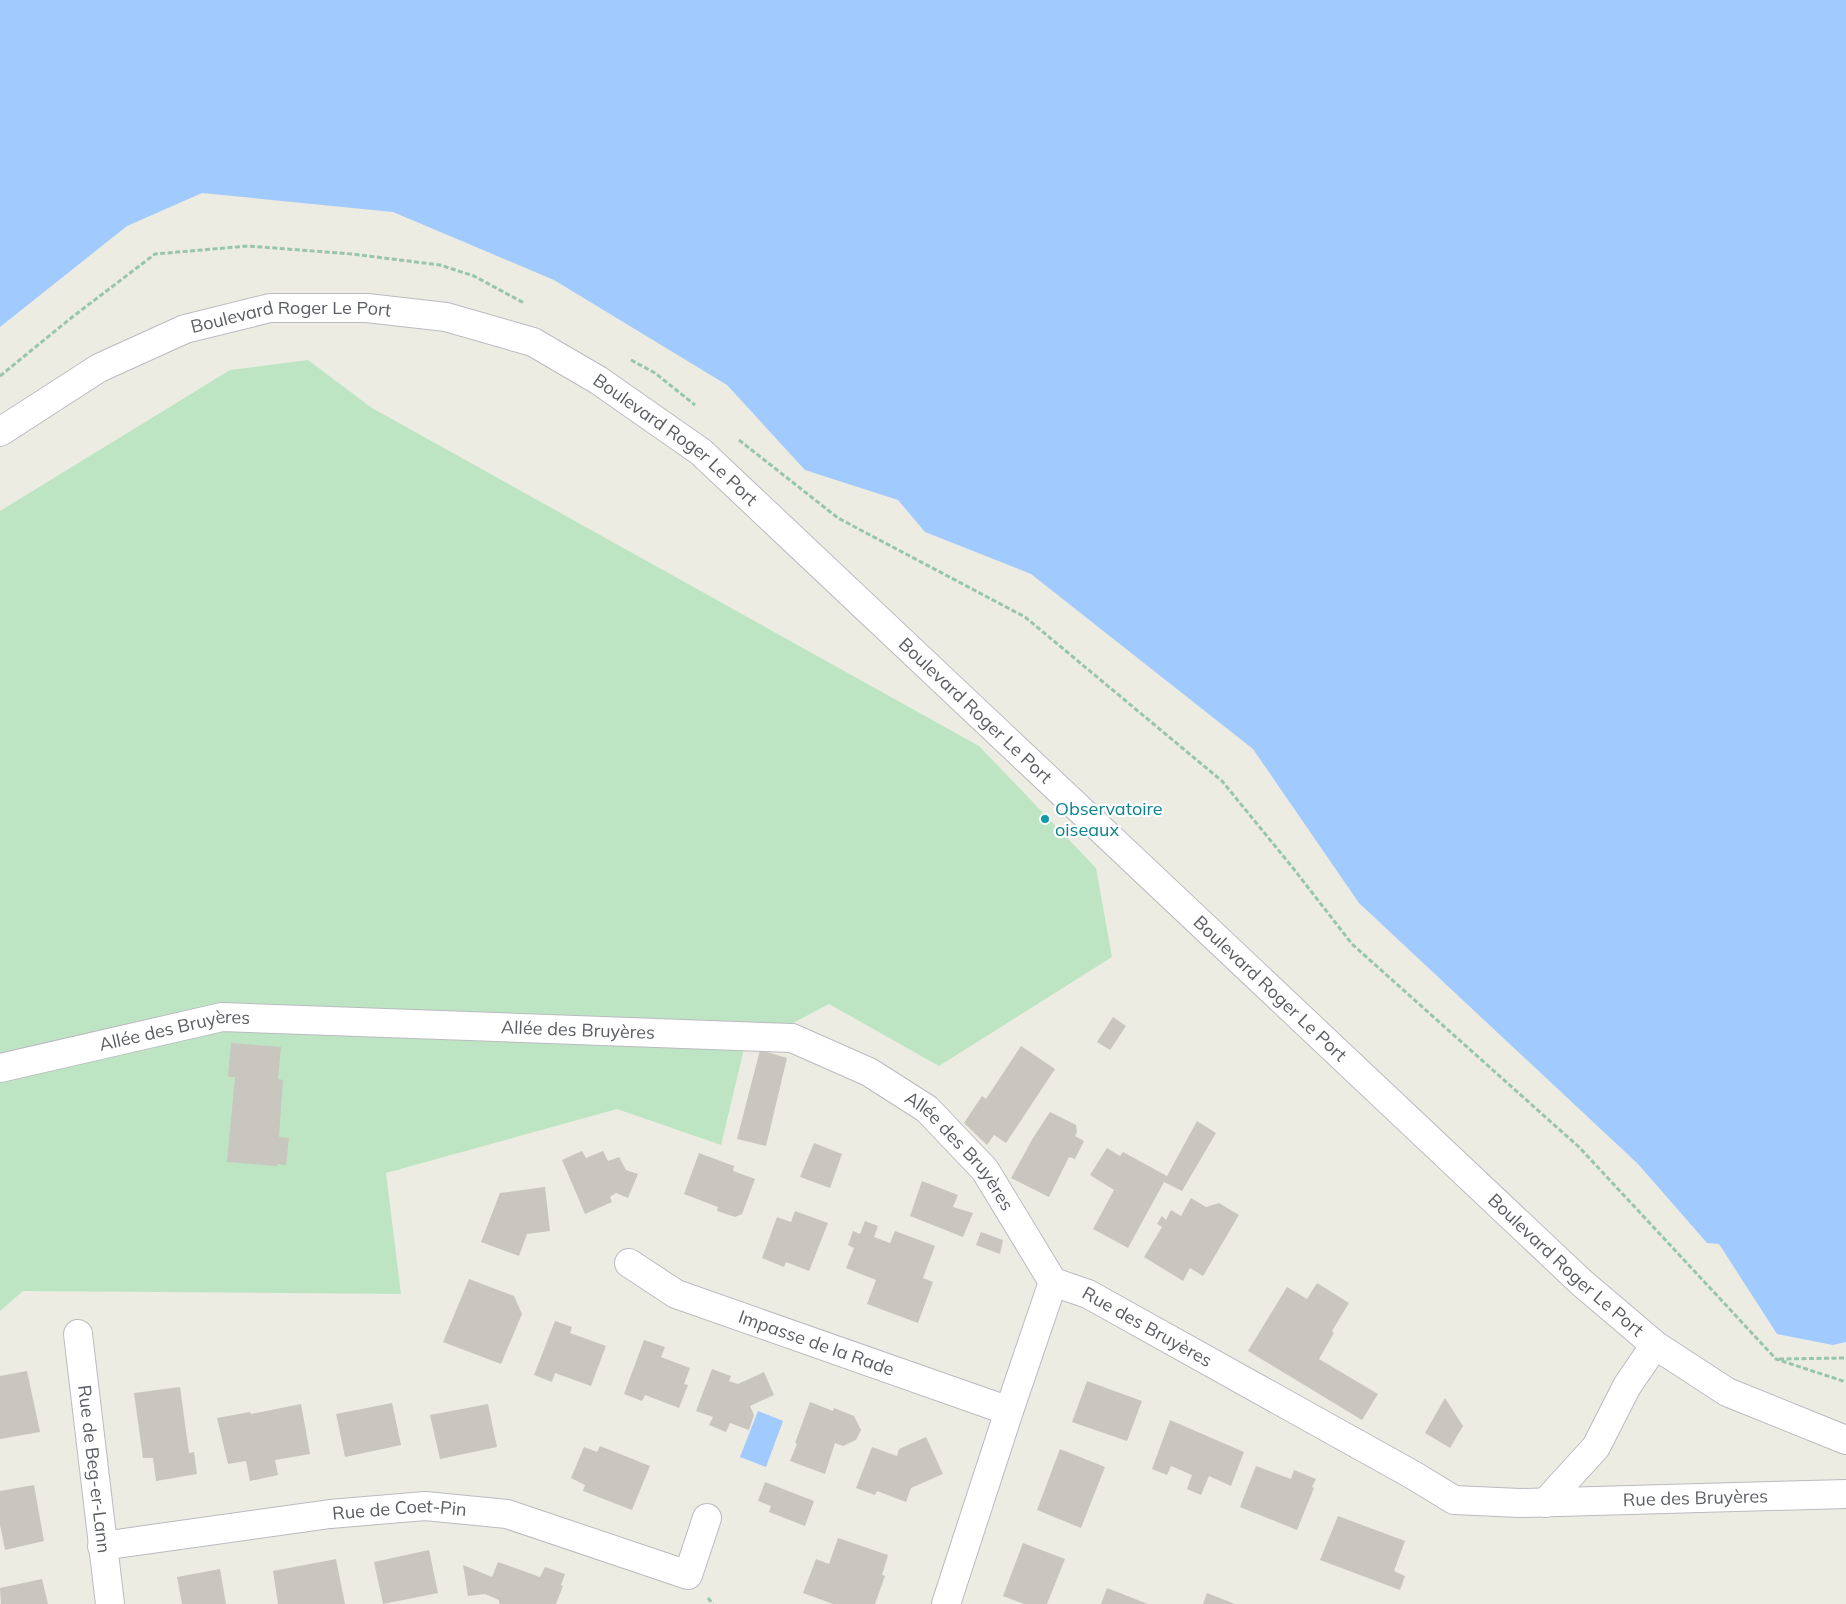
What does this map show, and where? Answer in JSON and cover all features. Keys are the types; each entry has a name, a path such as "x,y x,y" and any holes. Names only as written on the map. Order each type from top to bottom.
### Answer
{"street":[{"name":"Boulevard Roger Le Port","path":"0,432 99,368 142,348 185,329 270,308 367,308 446,317 533,342 598,380 701,452 1582,1283 1655,1345 1727,1392 1846,1440"},
{"name":"Allée des Bruyères","path":"0,1068 222,1017 792,1038 869,1072 927,1109 984,1170 1053,1282"},
{"name":"Impasse de la Rade","path":"629,1263 676,1294 1009,1411"},
{"path":"946,1604 1053,1282"},
{"name":"Rue des Bruyères","path":"1053,1282 1088,1294 1413,1475 1454,1500 1545,1503 1846,1494"},
{"name":"Rue de Beg-er-Lann","path":"78,1334 110,1604"},
{"path":"1545,1503 1596,1447 1627,1386 1655,1345"},
{"name":"Rue de Coet-Pin","path":"102,1546 330,1514 425,1506 507,1514 688,1575 707,1518"}],"path":[{"path":"1846,1358 1776,1359 1846,1382"}],"green space":[{"path":"308,360 372,408 979,746 1096,868 1112,957 939,1066 829,1004 744,1049 721,1145 617,1109 386,1173 401,1294 23,1291 0,1311 0,511 230,370"}],"water":[{"path":"0,0 1846,0 1846,1342 1833,1345 1777,1334 1719,1244 1707,1243 1638,1164 1359,903 1253,749 1031,574 925,532 898,500 805,470 727,385 554,280 393,212 202,193 127,226 0,327"},
{"path":"758,1411 783,1421 766,1467 740,1457"}],"building":[{"path":"1113,1017 1126,1026 1110,1050 1097,1042"},
{"path":"231,1043 281,1047 278,1079 283,1080 279,1137 289,1138 286,1165 227,1162 235,1077 228,1077"},
{"path":"1021,1046 1055,1069 1006,1143 994,1135 987,1145 964,1123 982,1096 986,1099"},
{"path":"760,1050 787,1058 766,1146 737,1139"},
{"path":"1050,1112 1076,1125 1077,1132 1075,1136 1084,1141 1075,1159 1069,1157 1049,1197 1011,1178"},
{"path":"1197,1121 1216,1133 1182,1191 1164,1182 1128,1248 1093,1229 1114,1190 1090,1175 1107,1148 1120,1156 1123,1152 1167,1176"},
{"path":"814,1143 842,1154 830,1188 800,1177"},
{"path":"582,1151 586,1158 603,1151 608,1161 619,1157 626,1170 638,1174 628,1198 616,1193 610,1197 612,1202 585,1214 562,1160"},
{"path":"699,1153 734,1166 733,1171 755,1179 742,1214 735,1217 717,1211 718,1207 684,1194"},
{"path":"922,1181 958,1195 953,1207 973,1213 963,1237 910,1216"},
{"path":"545,1187 550,1231 527,1234 519,1256 481,1242 500,1193"},
{"path":"1191,1198 1206,1207 1219,1203 1239,1215 1203,1276 1190,1268 1183,1281 1144,1257 1162,1227 1157,1224 1162,1216 1166,1220 1171,1210 1181,1216"},
{"path":"795,1211 828,1223 809,1271 786,1262 784,1267 762,1258 777,1217 791,1222"},
{"path":"865,1221 878,1226 874,1237 890,1243 895,1231 935,1246 923,1278 933,1282 918,1323 867,1304 876,1280 846,1268 854,1248 848,1245 853,1231 860,1234"},
{"path":"981,1232 1003,1240 1000,1254 976,1245"},
{"path":"469,1279 514,1296 522,1314 501,1364 443,1342"},
{"path":"1317,1283 1349,1303 1332,1331 1334,1333 1319,1359 1378,1394 1362,1420 1248,1351 1287,1287 1307,1299"},
{"path":"555,1321 572,1327 570,1333 606,1346 591,1386 555,1373 552,1382 534,1375"},
{"path":"644,1340 665,1347 661,1357 690,1368 684,1384 688,1385 679,1408 645,1395 642,1401 624,1394"},
{"path":"712,1369 731,1376 729,1381 738,1384 764,1372 774,1395 750,1406 754,1415 749,1430 730,1423 726,1432 709,1425 713,1417 696,1411"},
{"path":"27,1371 40,1432 0,1439 0,1376"},
{"path":"1087,1381 1142,1401 1127,1441 1072,1422"},
{"path":"180,1387 189,1453 194,1452 197,1474 156,1481 153,1458 143,1458 134,1393"},
{"path":"1445,1398 1463,1426 1450,1448 1425,1433"},
{"path":"810,1402 833,1411 834,1408 854,1416 861,1430 856,1440 843,1446 835,1443 825,1474 790,1461"},
{"path":"392,1403 401,1445 345,1457 336,1414"},
{"path":"301,1404 310,1454 275,1460 278,1475 250,1481 246,1461 228,1464 217,1418 250,1412 251,1414"},
{"path":"488,1404 497,1447 440,1459 430,1415"},
{"path":"1170,1420 1244,1452 1231,1486 1209,1476 1201,1495 1187,1489 1192,1475 1171,1466 1167,1475 1152,1469"},
{"path":"926,1437 943,1474 911,1488 906,1502 877,1491 875,1495 856,1488 872,1447 897,1456 899,1449"},
{"path":"600,1446 650,1466 632,1510 583,1491 585,1485 571,1478 584,1447 597,1452"},
{"path":"1060,1449 1105,1467 1081,1528 1037,1510"},
{"path":"1256,1466 1291,1479 1294,1470 1316,1479 1297,1530 1240,1507"},
{"path":"765,1482 814,1501 805,1526 769,1512 771,1506 758,1501"},
{"path":"34,1485 44,1541 5,1550 0,1525 0,1491"},
{"path":"1338,1516 1405,1541 1394,1571 1405,1576 1400,1590 1320,1560"},
{"path":"838,1538 888,1555 882,1575 885,1576 875,1604 833,1604 803,1593 816,1559 829,1564"},
{"path":"1023,1543 1065,1559 1047,1604 1024,1604 1003,1596"},
{"path":"429,1550 438,1593 383,1604 374,1562"},
{"path":"336,1559 345,1604 278,1604 273,1571"},
{"path":"498,1562 540,1577 545,1567 565,1574 561,1585 563,1586 556,1604 500,1604 499,1600 485,1594 468,1596 463,1565 492,1577"},
{"path":"220,1569 226,1604 182,1604 177,1577"},
{"path":"42,1579 48,1604 1,1604 0,1588"},
{"path":"1107,1588 1148,1604 1101,1604"},
{"path":"1207,1593 1235,1604 1203,1604"}],"place":[{"name":"Observatoire oiseaux","path":"1045,819"}]}
